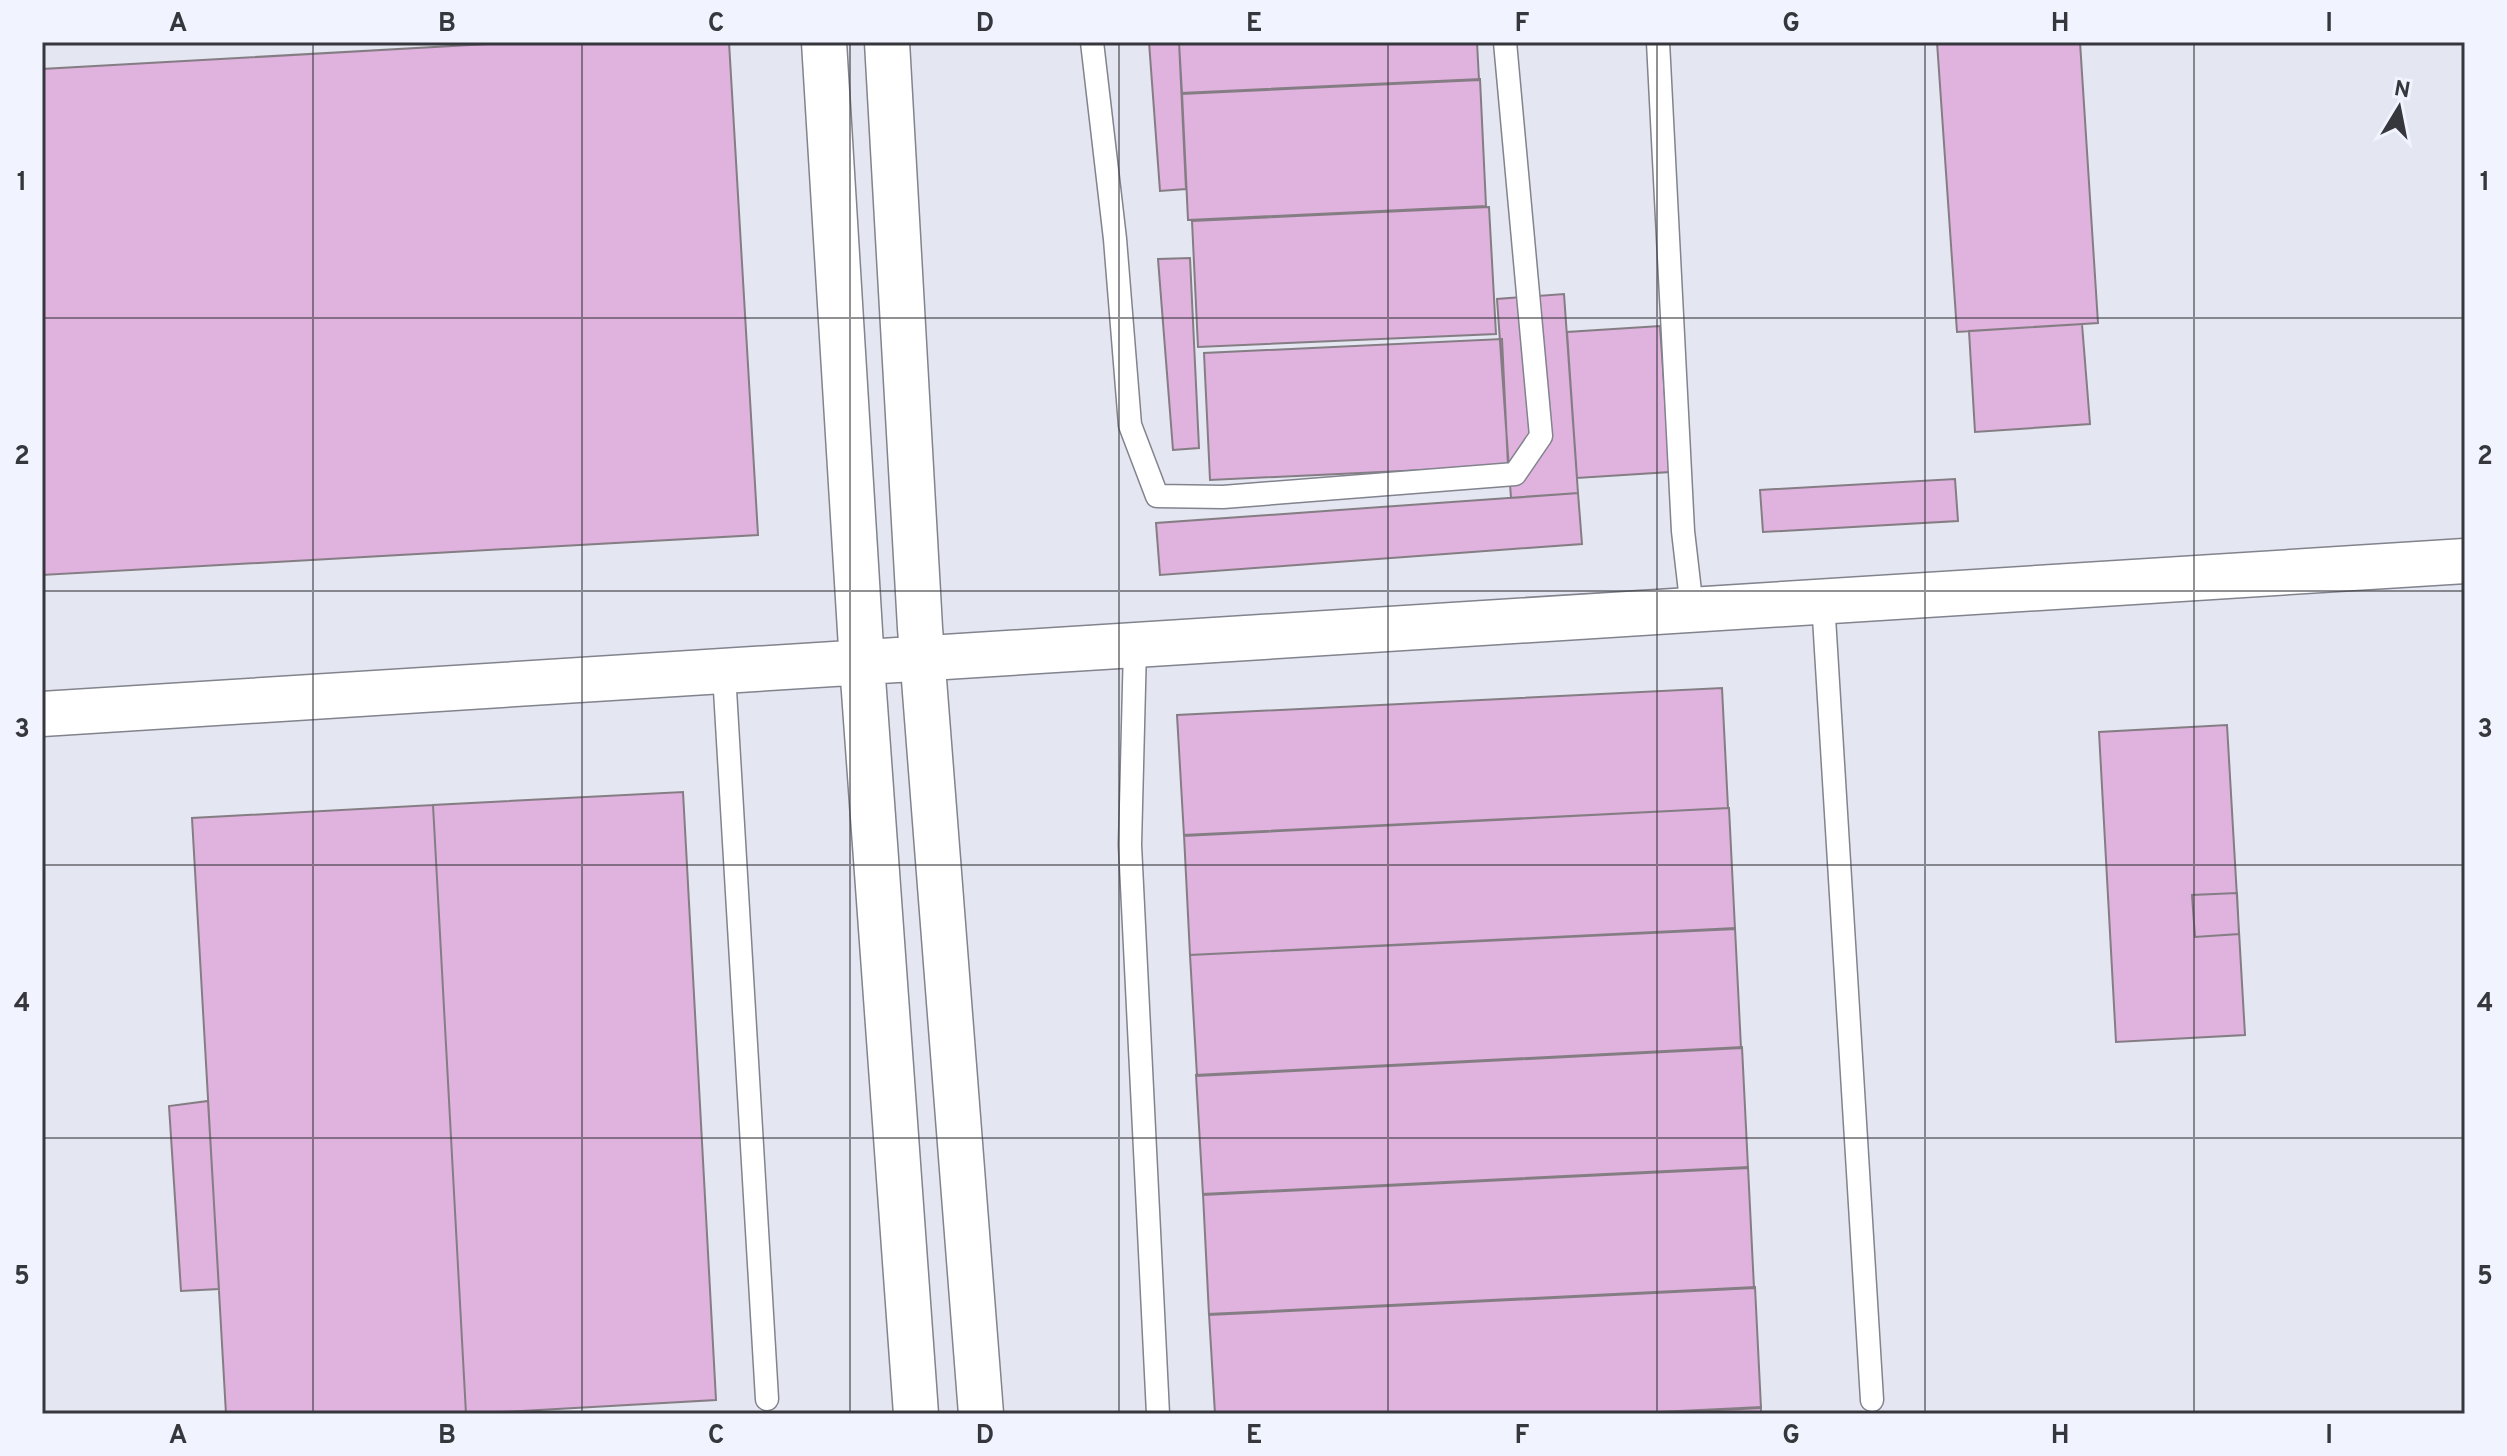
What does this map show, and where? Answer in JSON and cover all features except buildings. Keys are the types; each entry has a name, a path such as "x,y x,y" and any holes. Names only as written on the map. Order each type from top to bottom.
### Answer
{"street":[{"path":"824,42 862,664 916,1414"},
{"path":"887,42 923,660 981,1414"},
{"path":"42,714 2465,561"}],"lane":[{"path":"1092,42 1115,239 1130,425 1157,496 1223,497 1515,474 1541,436 1505,42"},
{"path":"1658,42 1683,531 1692,609"},
{"path":"1823,601 1872,1400"},
{"path":"1135,647 1130,845 1158,1414"},
{"path":"724,673 767,1399"}]}
